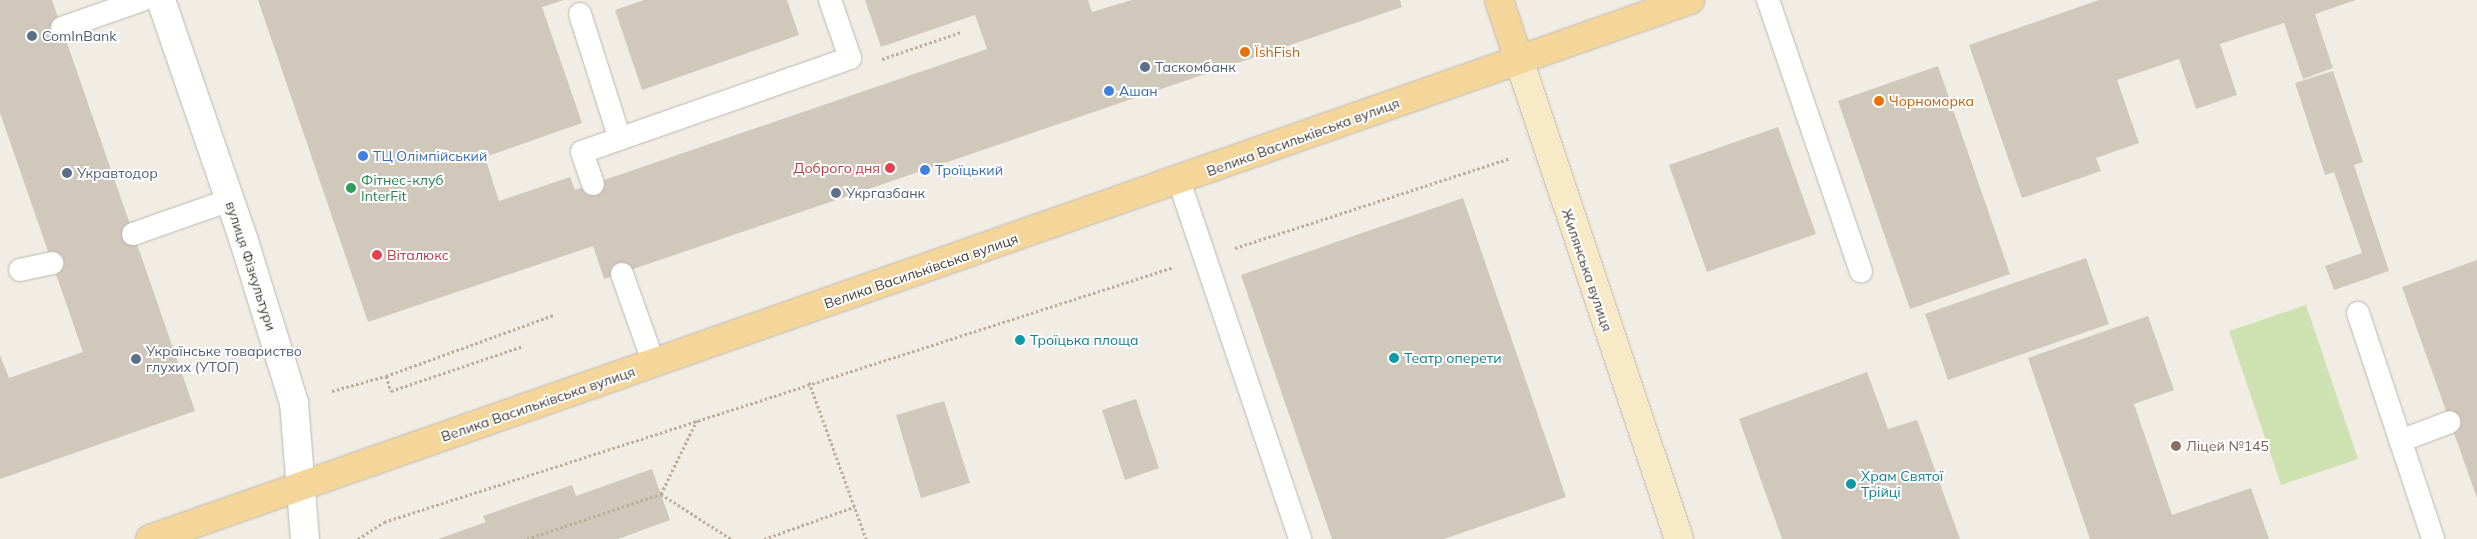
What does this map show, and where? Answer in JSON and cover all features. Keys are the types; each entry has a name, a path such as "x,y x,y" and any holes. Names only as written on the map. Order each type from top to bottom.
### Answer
{"main road":[{"name":"Жилянська вулиця","path":"1499,0 1679,539"},
{"name":"Велика Васильківська вулиця","path":"150,539 1179,181 1690,0"}],"street":[{"name":"вулиця Фізкультури","path":"161,0 230,200 294,403 305,539"}],"lane":[{"path":"62,28 142,0"},
{"path":"593,184 582,152 850,58 830,0"},
{"path":"1768,0 1861,271"},
{"path":"580,14 620,139"},
{"path":"1179,181 1300,539"},
{"path":"133,234 230,200"},
{"path":"20,270 52,263"},
{"path":"622,274 654,364"},
{"path":"2358,313 2433,539"},
{"path":"2400,441 2450,422"}],"path":[{"path":"850,58 877,61 961,32"},
{"path":"358,539 384,522 809,382 1205,258 1510,158"},
{"path":"332,391 386,376 554,315"},
{"path":"386,376 391,391 523,346"},
{"path":"809,382 866,539"},
{"path":"527,539 661,494 698,419"},
{"path":"661,494 731,539"},
{"path":"764,539 854,507"}],"green space":[{"path":"2306,305 2358,459 2281,485 2229,331"}],"building":[{"path":"0,0 52,0 195,411 0,479 0,355 9,378 83,352 0,113"},
{"path":"258,0 564,0 542,7 582,123 485,157 499,201 570,177 575,190 987,49 975,15 881,47 865,0 1088,0 1092,12 1132,0 1400,0 1402,7 604,279 593,246 368,322"},
{"path":"644,0 787,0 799,35 642,90 615,10"},
{"path":"2099,0 2356,0 2315,14 2333,68 2303,79 2284,23 2220,44 2237,95 2196,109 2179,59 2117,80 2139,143 2096,158 2101,171 2022,198 1969,45"},
{"path":"1938,66 2010,274 1910,309 1838,101"},
{"path":"2333,71 2363,162 2354,165 2389,271 2334,290 2325,266 2362,253 2334,172 2325,175 2295,83"},
{"path":"1778,127 1816,234 1707,272 1669,165"},
{"name":"Театр оперети","path":"1463,198 1566,497 1444,539 1332,539 1241,275"},
{"path":"2086,258 2109,324 1948,380 1925,314"},
{"path":"2477,260 2477,498 2402,287"},
{"path":"2148,316 2174,390 2134,404 2172,515 2251,488 2269,539 2090,539 2028,358"},
{"name":"Храм Святої Трійці","path":"1867,372 1888,429 1917,420 1960,539 1782,539 1739,419"},
{"path":"1136,399 1159,468 1125,480 1102,410"},
{"path":"944,401 970,483 921,498 896,415"},
{"path":"652,469 670,520 618,539 438,539 486,522 483,516 572,485 576,496"}],"place":[{"name":"ComInBank","path":"32,36"},
{"name":"ÏshFish","path":"1245,52"},
{"name":"Таскомбанк","path":"1145,67"},
{"name":"Ашан","path":"1109,91"},
{"name":"Чорноморка","path":"1879,101"},
{"name":"ТЦ Олімпійський","path":"363,156"},
{"name":"Доброго дня","path":"890,168"},
{"name":"Троїцький","path":"925,170"},
{"name":"Укравтодор","path":"67,173"},
{"name":"Фітнес-клуб InterFit","path":"351,188"},
{"name":"Укргазбанк","path":"836,193"},
{"name":"Віталюкс","path":"377,255"},
{"name":"Троїцька площа","path":"1020,340"},
{"name":"Театр оперети","path":"1394,358"},
{"name":"Українське товариство глухих (УТОГ)","path":"136,359"},
{"name":"Ліцей №145","path":"2176,446"},
{"name":"Храм Святої Трійці","path":"1851,484"}]}
